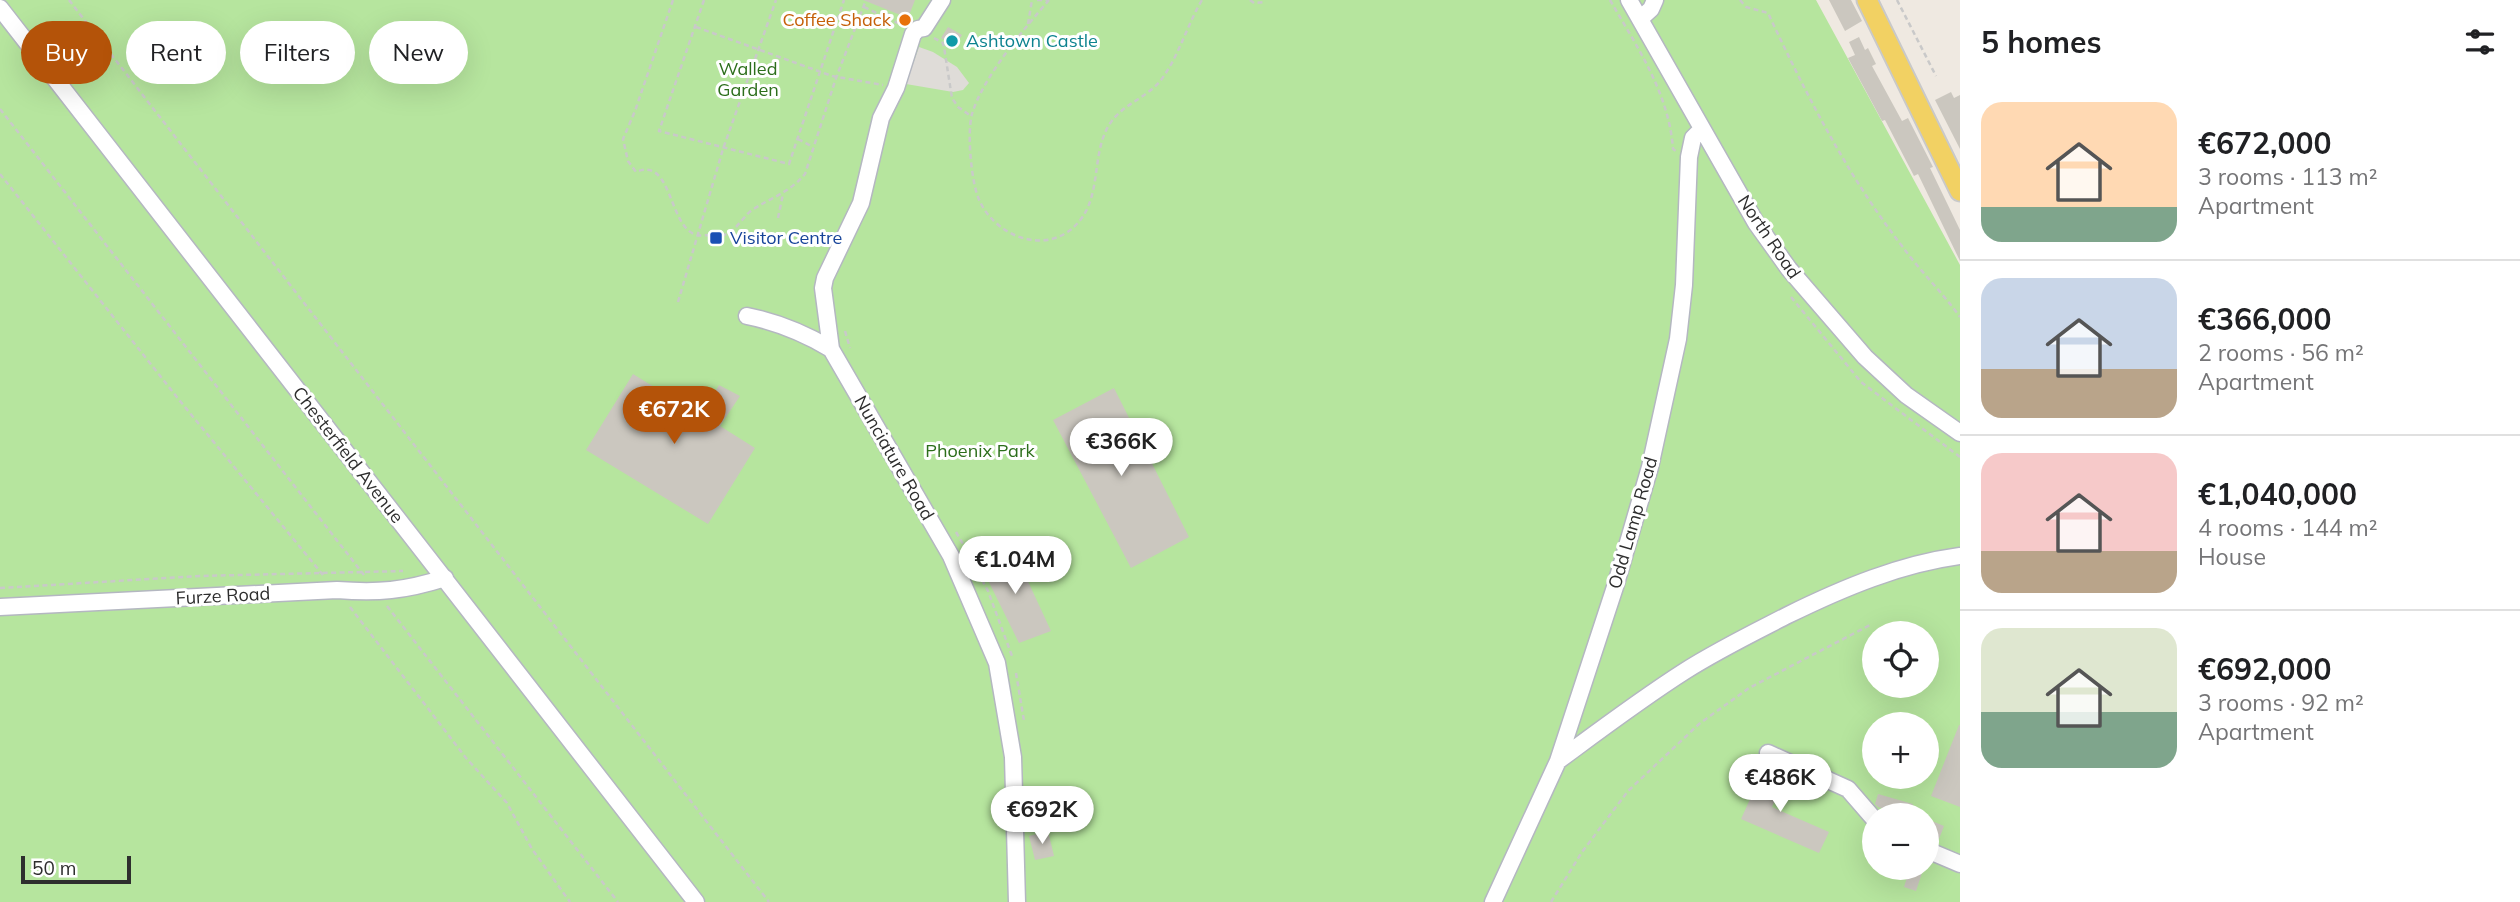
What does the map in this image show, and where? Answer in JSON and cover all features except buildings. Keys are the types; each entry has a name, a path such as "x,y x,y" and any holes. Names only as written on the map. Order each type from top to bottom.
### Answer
{"main road":[{"path":"1867,0 1960,191"}],"street":[{"path":"831,349 825,278 861,203 881,118 896,88 913,34 924,28 942,0"},
{"name":"North Road","path":"1629,0 1756,223 1817,304 1865,357 1906,395 1960,433"},
{"path":"1640,19 1651,9 1654,0"},
{"name":"Chesterfield Avenue","path":"0,8 696,902"},
{"name":"Odd Lamp Road","path":"1493,902 1558,761 1634,524 1665,403 1678,339 1689,157 1693,138 1702,130"},
{"path":"747,316 810,336 831,349"},
{"name":"Nunciature Road","path":"831,349 951,556 997,663 1013,757 1017,902"},
{"path":"1558,761 1647,696 1734,642 1822,598 1863,581 1927,560 1960,556"},
{"name":"Furze Road","path":"0,607 337,590 377,593 415,587 445,578"},
{"path":"1768,752 1849,789 1862,805"},
{"path":"1939,855 1960,864"}],"path":[{"path":"69,0 769,902"},
{"path":"673,0 623,139 628,161 636,172 643,169 656,172 663,180 680,220 697,235 719,237 730,232 748,214 794,187 805,174 836,78 866,0"},
{"path":"704,0 659,131 789,164 844,0"},
{"path":"678,302 723,149 776,0"},
{"path":"1027,25 1034,0 1048,0"},
{"path":"1048,0 1014,41 984,89 971,116 971,168 978,197 985,210 1001,227 1031,241 1059,237 1072,229 1090,203 1095,190 1103,139 1110,124 1128,105 1160,81 1202,0"},
{"path":"1250,0 1254,3 1266,2"},
{"path":"1609,0 1663,97 1671,124 1673,149 1681,153"},
{"path":"1740,0 1746,7 1768,13 1810,98 1860,186 1901,246 1960,317"},
{"path":"1897,0 1936,76"},
{"path":"887,18 890,12"},
{"path":"694,27 836,78 862,80 896,88"},
{"path":"953,92 952,98 958,107 971,116"},
{"path":"0,109 618,902"},
{"path":"798,139 813,147"},
{"path":"0,174 180,401 337,590 466,758 507,803 532,849 570,902"},
{"path":"778,218 783,194"},
{"path":"0,588 200,576 402,571"},
{"path":"1550,902 1628,790 1699,724 1749,688 1862,629"}],"green space":[{"name":"Phoenix Park","path":"0,0 1816,0 1960,265 1960,902 0,902"}],"shaded area":[{"path":"919,47 957,67 969,83 963,90 953,92 906,84"}],"place":[{"name":"Coffee Shack","path":"905,20"},
{"name":"Ashtown Castle","path":"952,41"},
{"name":"Visitor Centre","path":"716,238"}],"park label":[{"name":"Walled Garden","path":"748,79"}]}
